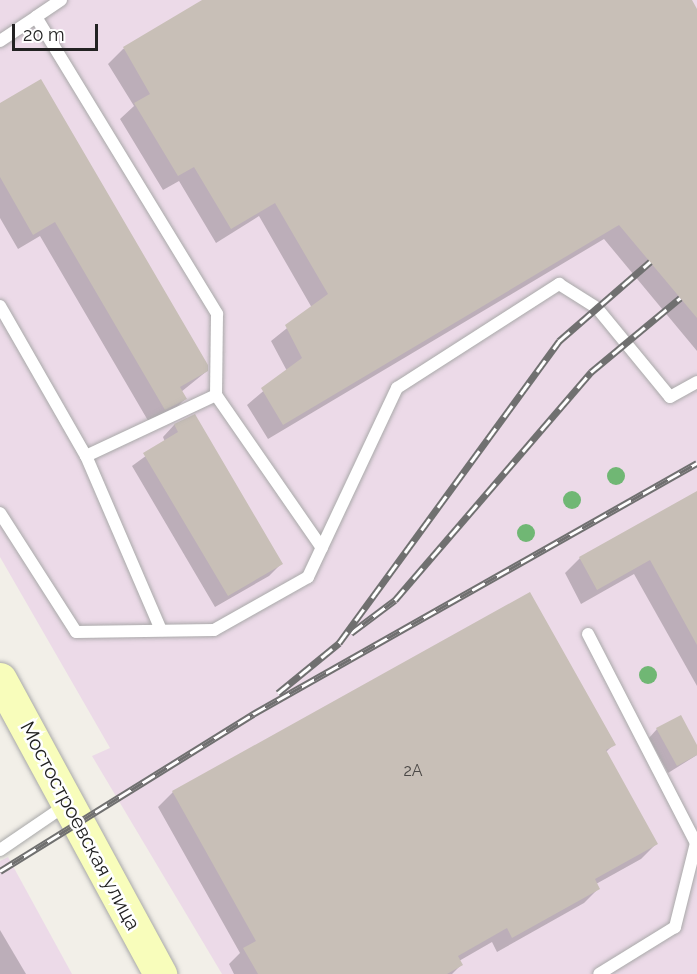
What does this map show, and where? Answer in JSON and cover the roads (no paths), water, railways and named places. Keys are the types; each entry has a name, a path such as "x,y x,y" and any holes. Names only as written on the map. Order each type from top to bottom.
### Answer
{"main road":[{"name":"Мостостроевская улица","path":"0,678 66,804 160,974"}],"lane":[{"path":"0,41 61,0"},
{"path":"36,16 217,314 216,395 322,548"},
{"path":"0,513 76,632 214,630 308,577 397,388 559,284 597,308 670,397 697,382"},
{"path":"0,306 86,456 161,630"},
{"path":"86,456 216,395"},
{"path":"588,634 696,843 675,927 599,974"},
{"path":"0,850 66,804"}],"railway":[{"path":"278,693 339,643 559,341 650,262"},
{"path":"351,633 395,600 591,372 680,298"},
{"path":"0,871 253,714 697,463"}]}
